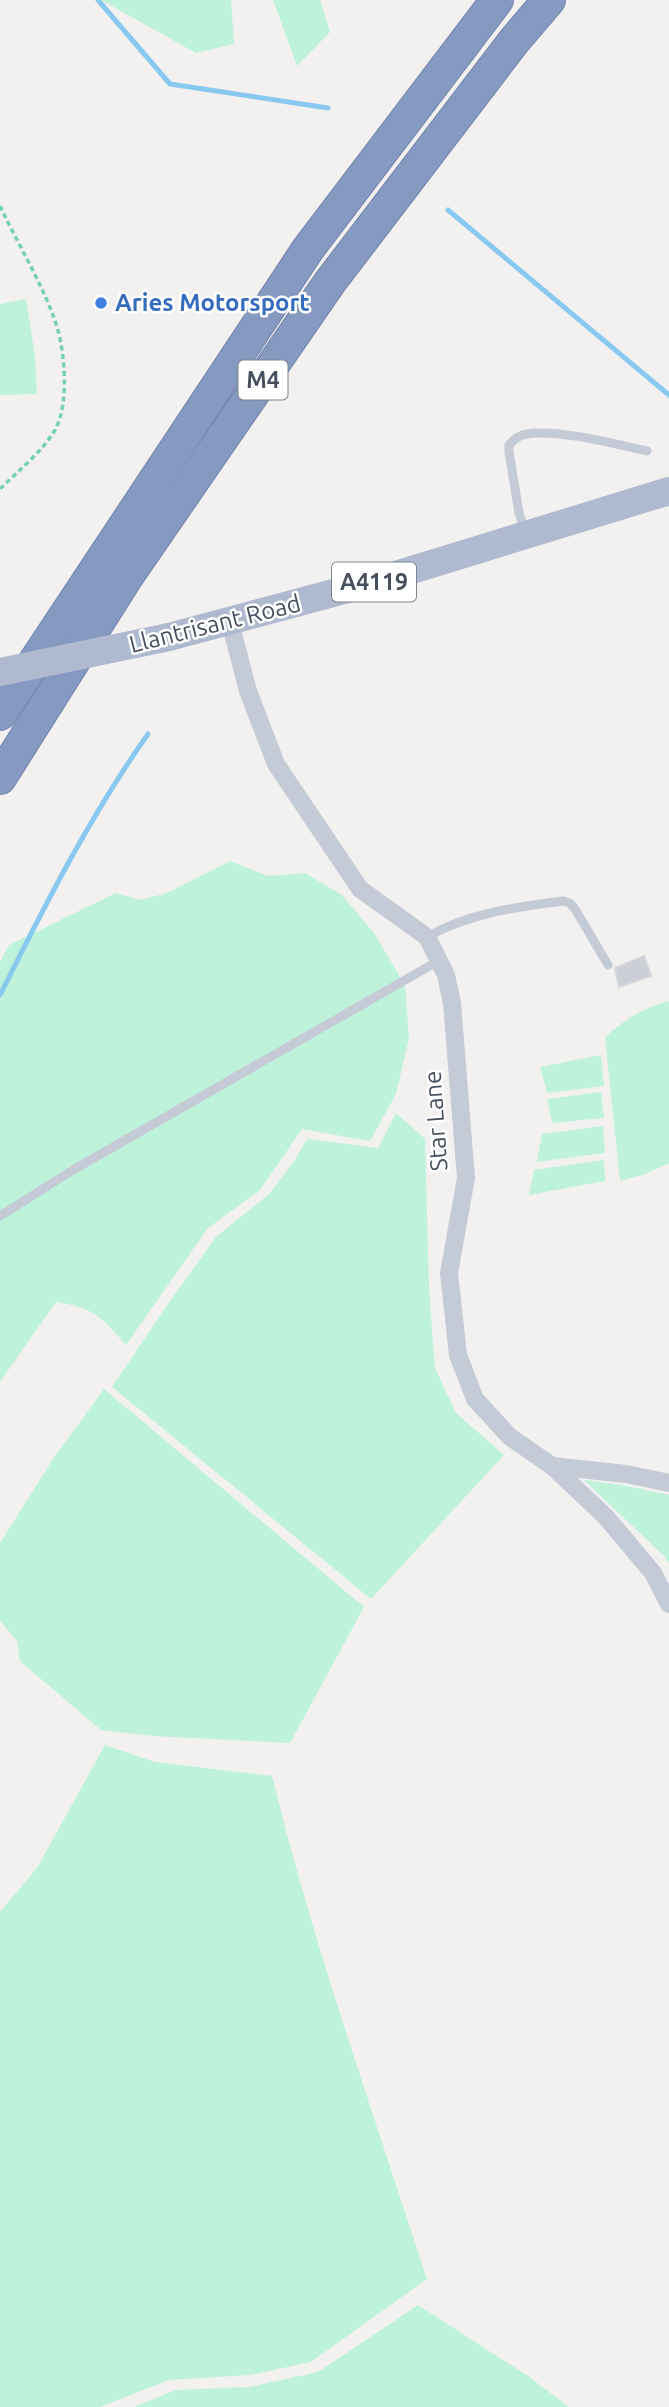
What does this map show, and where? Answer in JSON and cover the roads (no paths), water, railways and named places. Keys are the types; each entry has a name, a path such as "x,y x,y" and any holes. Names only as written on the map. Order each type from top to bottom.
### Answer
{"highway":[{"name":"M4","path":"0,714 307,249 497,0"},
{"name":"M4","path":"0,778 128,575 330,282 514,41 549,0"}],"main road":[{"name":"Llantrisant Road","path":"0,672 230,622 527,536 669,491"}],"street":[{"name":"Star Lane","path":"230,622 248,691 276,764 360,889 427,937 446,975 452,1003 466,1178 449,1273 458,1355 475,1399 510,1437 552,1466 606,1517 653,1573 669,1604"},
{"path":"552,1466 626,1474 669,1483"}],"lane":[{"path":"527,536 519,513 509,452 509,445 516,438 541,433 596,439 646,451"},
{"path":"427,937 444,927 489,913 563,901 570,903 575,909 608,965"},
{"path":"0,1216 73,1170 440,960"}],"waterway":[{"path":"98,0 170,84 328,108"},
{"path":"448,210 669,395"},
{"path":"0,995 51,894 148,734"}],"place":[{"name":"Aries Motorsport","path":"101,303"}]}
